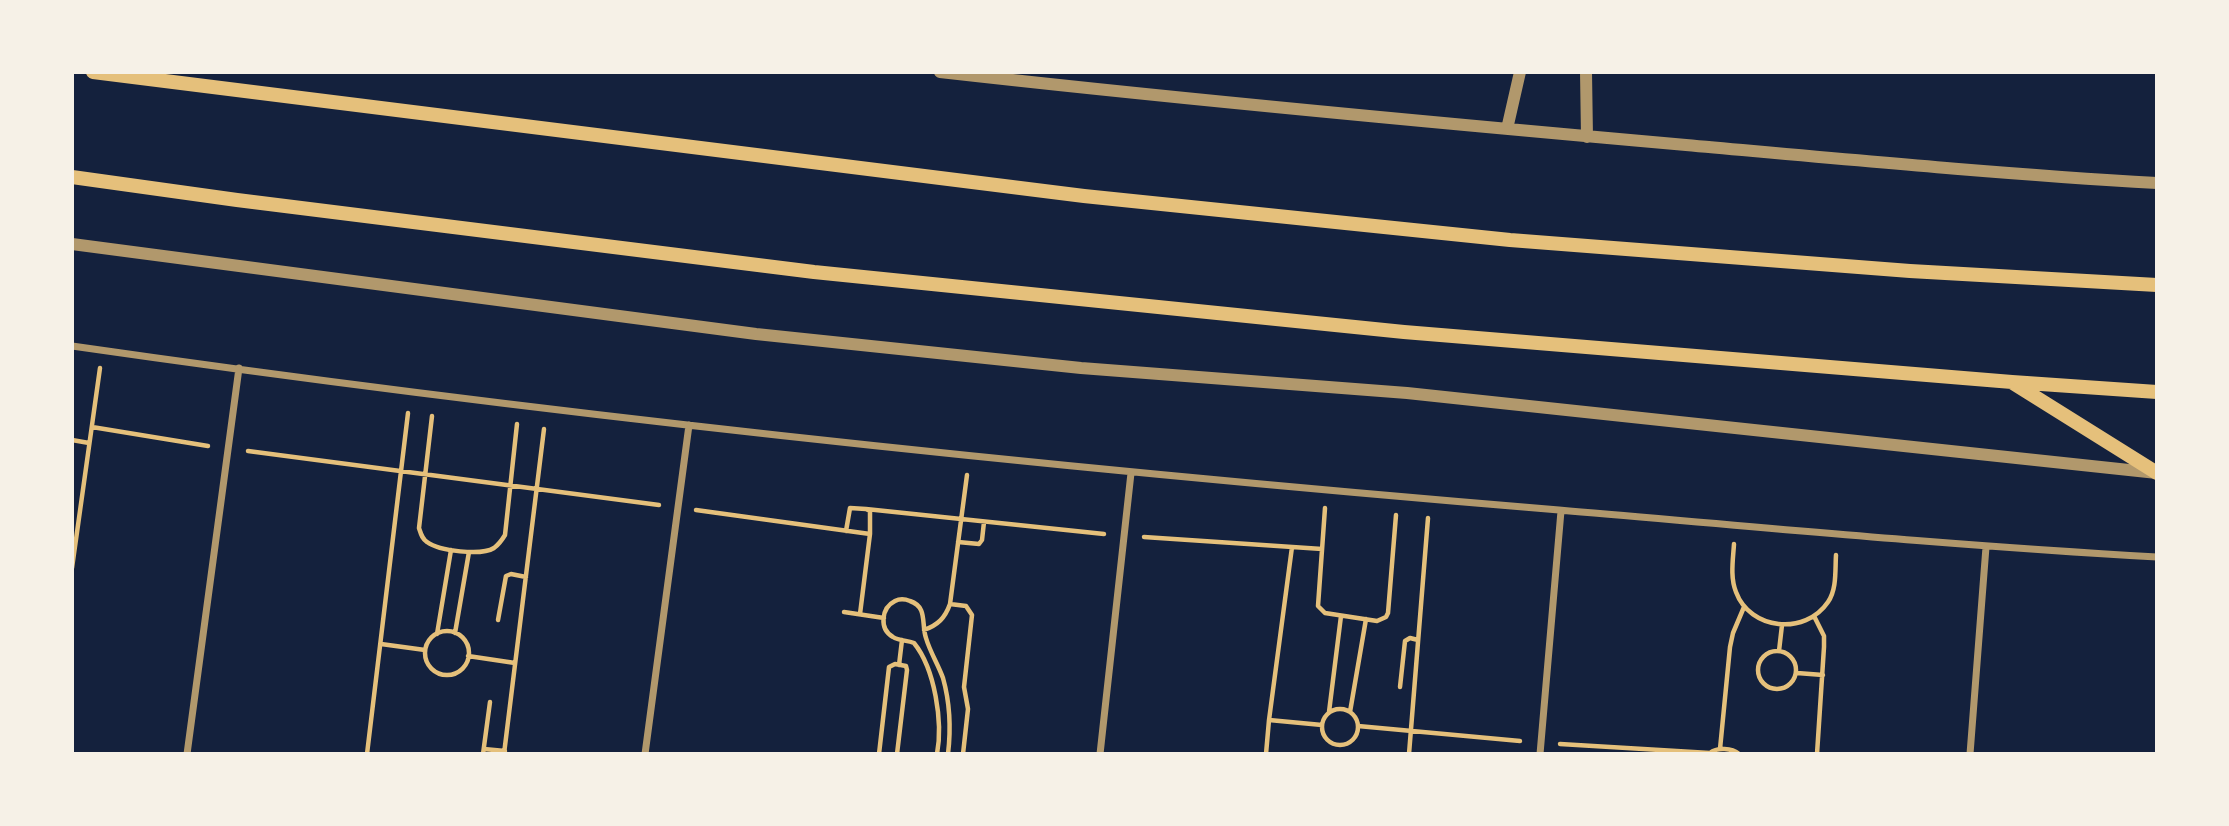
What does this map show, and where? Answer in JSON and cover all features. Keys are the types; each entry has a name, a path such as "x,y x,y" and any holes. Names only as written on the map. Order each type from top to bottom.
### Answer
{"main road":[{"path":"93,72 1084,196 1510,240 1910,271 2157,285"},
{"path":"72,177 814,272 1404,332 2157,392"},
{"path":"2012,382 2157,473"}],"street":[{"path":"940,72 1507,129 2036,176 2157,183"},
{"path":"1507,129 1520,72"},
{"path":"1586,72 1587,136"},
{"path":"72,244 757,334 1081,368 1407,393 2157,473"},
{"path":"72,346 547,408 1131,473 1986,547 2157,557"},
{"path":"187,754 239,369"},
{"path":"645,754 689,425"},
{"path":"1100,754 1131,473"},
{"path":"1540,754 1561,510"},
{"path":"1970,754 1986,547"}],"path":[{"path":"72,568 103,350"},
{"path":"368,754 411,391"},
{"path":"435,394 419,521 421,535 430,545 451,550 486,551 500,542 507,527 519,404"},
{"path":"490,702 483,752 505,753 547,408"},
{"path":"92,427 228,449 870,534"},
{"path":"72,440 89,443"},
{"path":"923,630 940,621 950,604 969,456"},
{"path":"1326,491 1318,606 1325,614 1366,619 1382,620 1388,613 1397,497"},
{"path":"1409,754 1430,500"},
{"path":"846,531 850,508 1124,536 1322,549"},
{"path":"860,614 870,534 871,513 866,509"},
{"path":"72,516 79,517"},
{"path":"958,542 979,544 984,522"},
{"path":"1734,525 1732,581 1736,595 1744,607 1755,616 1768,623 1782,625 1795,624 1814,615 1829,602 1834,589 1837,534"},
{"path":"1266,754 1292,547"},
{"path":"437,634 451,550"},
{"path":"456,633 468,552"},
{"path":"498,620 506,576 526,576"},
{"path":"937,754 939,725 931,679 914,643 893,638 886,632 884,618 888,606 895,601 913,601 924,615 923,630 942,678 948,702 948,754"},
{"path":"950,604 967,606 972,615 964,687 968,709 963,754"},
{"path":"1720,749 1730,647 1744,607"},
{"path":"844,612 884,618"},
{"path":"1814,615 1824,636 1817,754"},
{"path":"1329,712 1339,709 1350,712 1356,718 1358,726 1352,741 1335,744 1328,741 1322,725 1329,712 1341,616"},
{"path":"1350,712 1366,619"},
{"path":"1779,651 1782,625"},
{"path":"446,631 456,633 468,646 464,667 455,674 444,675 433,671 427,662 425,650 429,640 446,631"},
{"path":"1399,687 1405,641 1410,638 1418,640"},
{"path":"899,665 902,640"},
{"path":"381,644 425,650"},
{"path":"1779,651 1789,655 1795,663 1797,673 1792,683 1783,690 1771,689 1762,683 1758,672 1760,661 1768,653 1779,651"},
{"path":"468,656 515,663"},
{"path":"879,754 889,667 893,664 906,666 907,670 897,754"},
{"path":"1797,673 1823,676"},
{"path":"1269,720 1322,725"},
{"path":"1709,754 1716,749 1739,754"}]}
